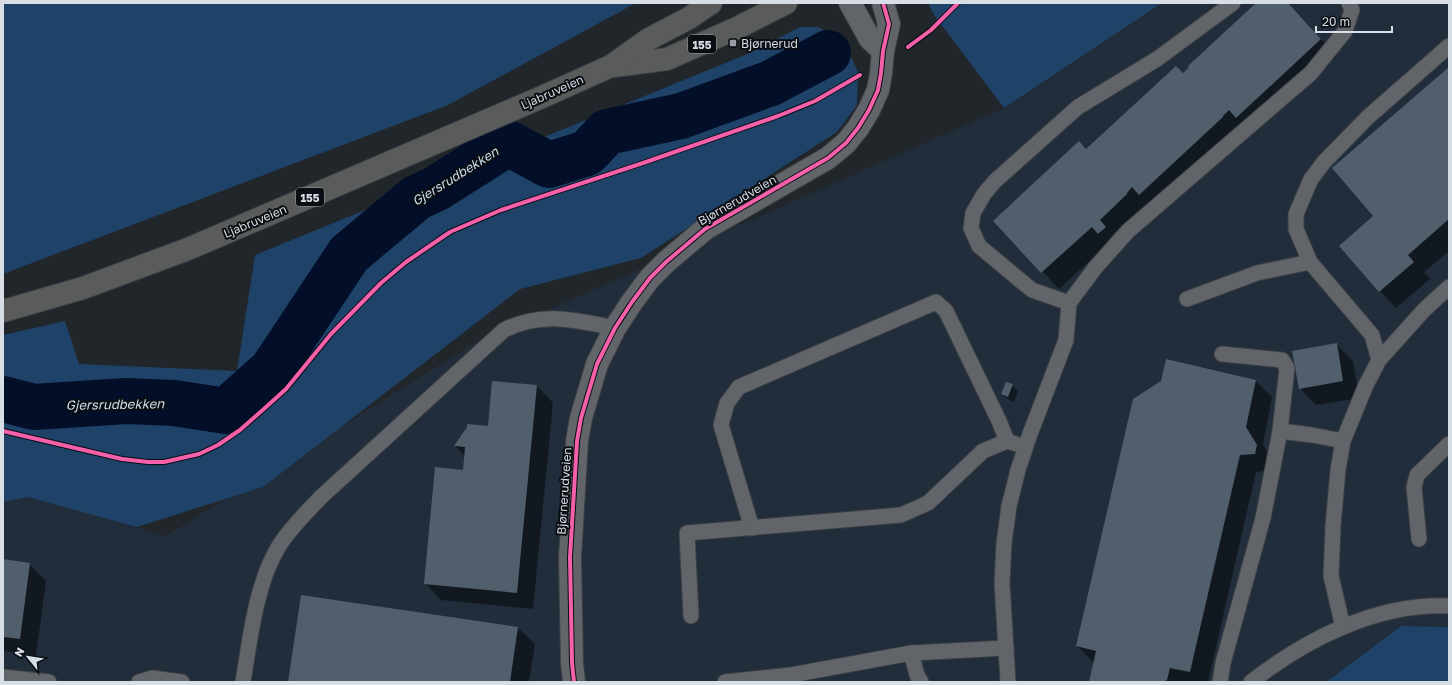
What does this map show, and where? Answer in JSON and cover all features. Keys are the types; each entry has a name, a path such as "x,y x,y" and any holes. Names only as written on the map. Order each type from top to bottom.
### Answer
{"main road":[{"name":"Ljabruveien","path":"3,311 83,288 188,249 611,66 649,40 689,18 711,3"},
{"name":"Ljabruveien","path":"611,66 667,60 737,28 786,3"}],"street":[{"path":"850,3 870,39 883,51"},
{"name":"Bjørnerudveien","path":"574,682 572,663 570,557 577,441 580,418 597,364 615,328 632,302 650,278 666,262 705,229 828,158 846,143 858,128 869,110 878,90 883,51 889,24 884,3"}],"lane":[{"path":"1069,303 1032,290 979,246 971,228 973,213 984,194 995,181 1078,107 1157,60 1233,3"},
{"path":"1008,682 1002,583 1004,543 1012,494 1018,470 1066,340 1069,303 1095,268 1128,231 1310,73 1345,31 1352,10 1349,3"},
{"path":"1379,360 1372,335 1310,262 1296,229 1296,214 1311,179 1324,162 1368,117 1449,46"},
{"path":"1187,299 1257,273 1310,262"},
{"path":"1343,627 1331,576 1338,470 1344,441 1366,385 1379,360 1424,310 1449,287"},
{"path":"752,528 721,425 727,403 739,387 936,302 946,311 999,421 1007,441"},
{"path":"243,682 252,623 268,567 279,546 296,524 321,497 504,330 523,322 550,318 615,328"},
{"path":"1220,682 1223,664 1263,518 1280,431 1287,368 1282,360 1222,354"},
{"path":"1280,431 1312,434 1344,441"},
{"path":"691,616 687,533 901,515 928,503 983,451 1007,441 1026,447"},
{"path":"1419,539 1414,487 1417,475 1449,444"},
{"path":"1251,682 1303,647 1343,627 1393,611 1449,606"},
{"path":"725,682 791,675 911,653 1006,648"},
{"path":"911,653 917,675 921,682"},
{"path":"3,677 49,682"},
{"path":"139,682 152,678 182,682"}],"shaded area":[{"path":"3,3 636,3 448,105 3,274"},
{"path":"928,3 1162,3 1004,108 934,15"},
{"path":"1162,3 1449,3 1449,627 1401,626 1326,682 3,682 3,501 29,494 166,536 478,341 1004,108"},
{"path":"800,27 818,27 835,36 849,53 858,72 857,105 837,132 641,258 520,289 263,487 137,527 28,497 3,502 3,335 65,321 79,364 237,371 255,255 750,53"},
{"path":"1401,626 1449,627 1449,682 1326,682"}],"building":[{"path":"1256,3 1288,3 1321,39 1236,118 1229,110 1139,195 1132,187 1127,194 1100,220 1106,227 1098,234 1092,227 1041,273 993,221 1079,141 1086,149 1176,66 1183,73 1189,67 1188,66"},
{"path":"1449,67 1449,219 1408,255 1414,262 1379,292 1339,246 1373,216 1332,168"},
{"path":"1337,343 1343,381 1299,389 1292,351"},
{"path":"1166,359 1256,380 1246,427 1257,445 1255,454 1240,455 1190,672 1170,668 1167,680 1164,682 1089,682 1096,651 1076,646 1133,399 1161,381"},
{"path":"492,381 537,385 517,593 424,584 435,467 463,470 465,447 454,446 467,427 467,424 488,426"},
{"path":"1006,382 1013,384 1008,397 1001,394"},
{"path":"3,559 30,563 20,639 3,637"},
{"path":"301,595 518,627 510,682 288,682"}],"waterway":[{"name":"Gjersrudbekken","path":"3,399 34,407 126,401 174,403 226,411 272,370 349,254 416,198 437,188 508,143 549,165 587,153 607,132 681,116 771,83 828,53"}],"cycle path":[{"path":"574,682 572,663 570,557 577,441 581,418 597,364 615,328 632,302 650,278 666,262 705,229 828,158 846,143 858,128 869,110 878,90 883,51 889,24 883,3"},
{"path":"908,47 931,30 958,3"},
{"path":"3,431 122,459 164,462 199,454 218,445 240,430 265,408 286,389 331,334 381,283 406,262 450,232 501,210 778,116 815,101 860,75"}],"place":[{"name":"Bjørnerud","path":"733,43"}]}
